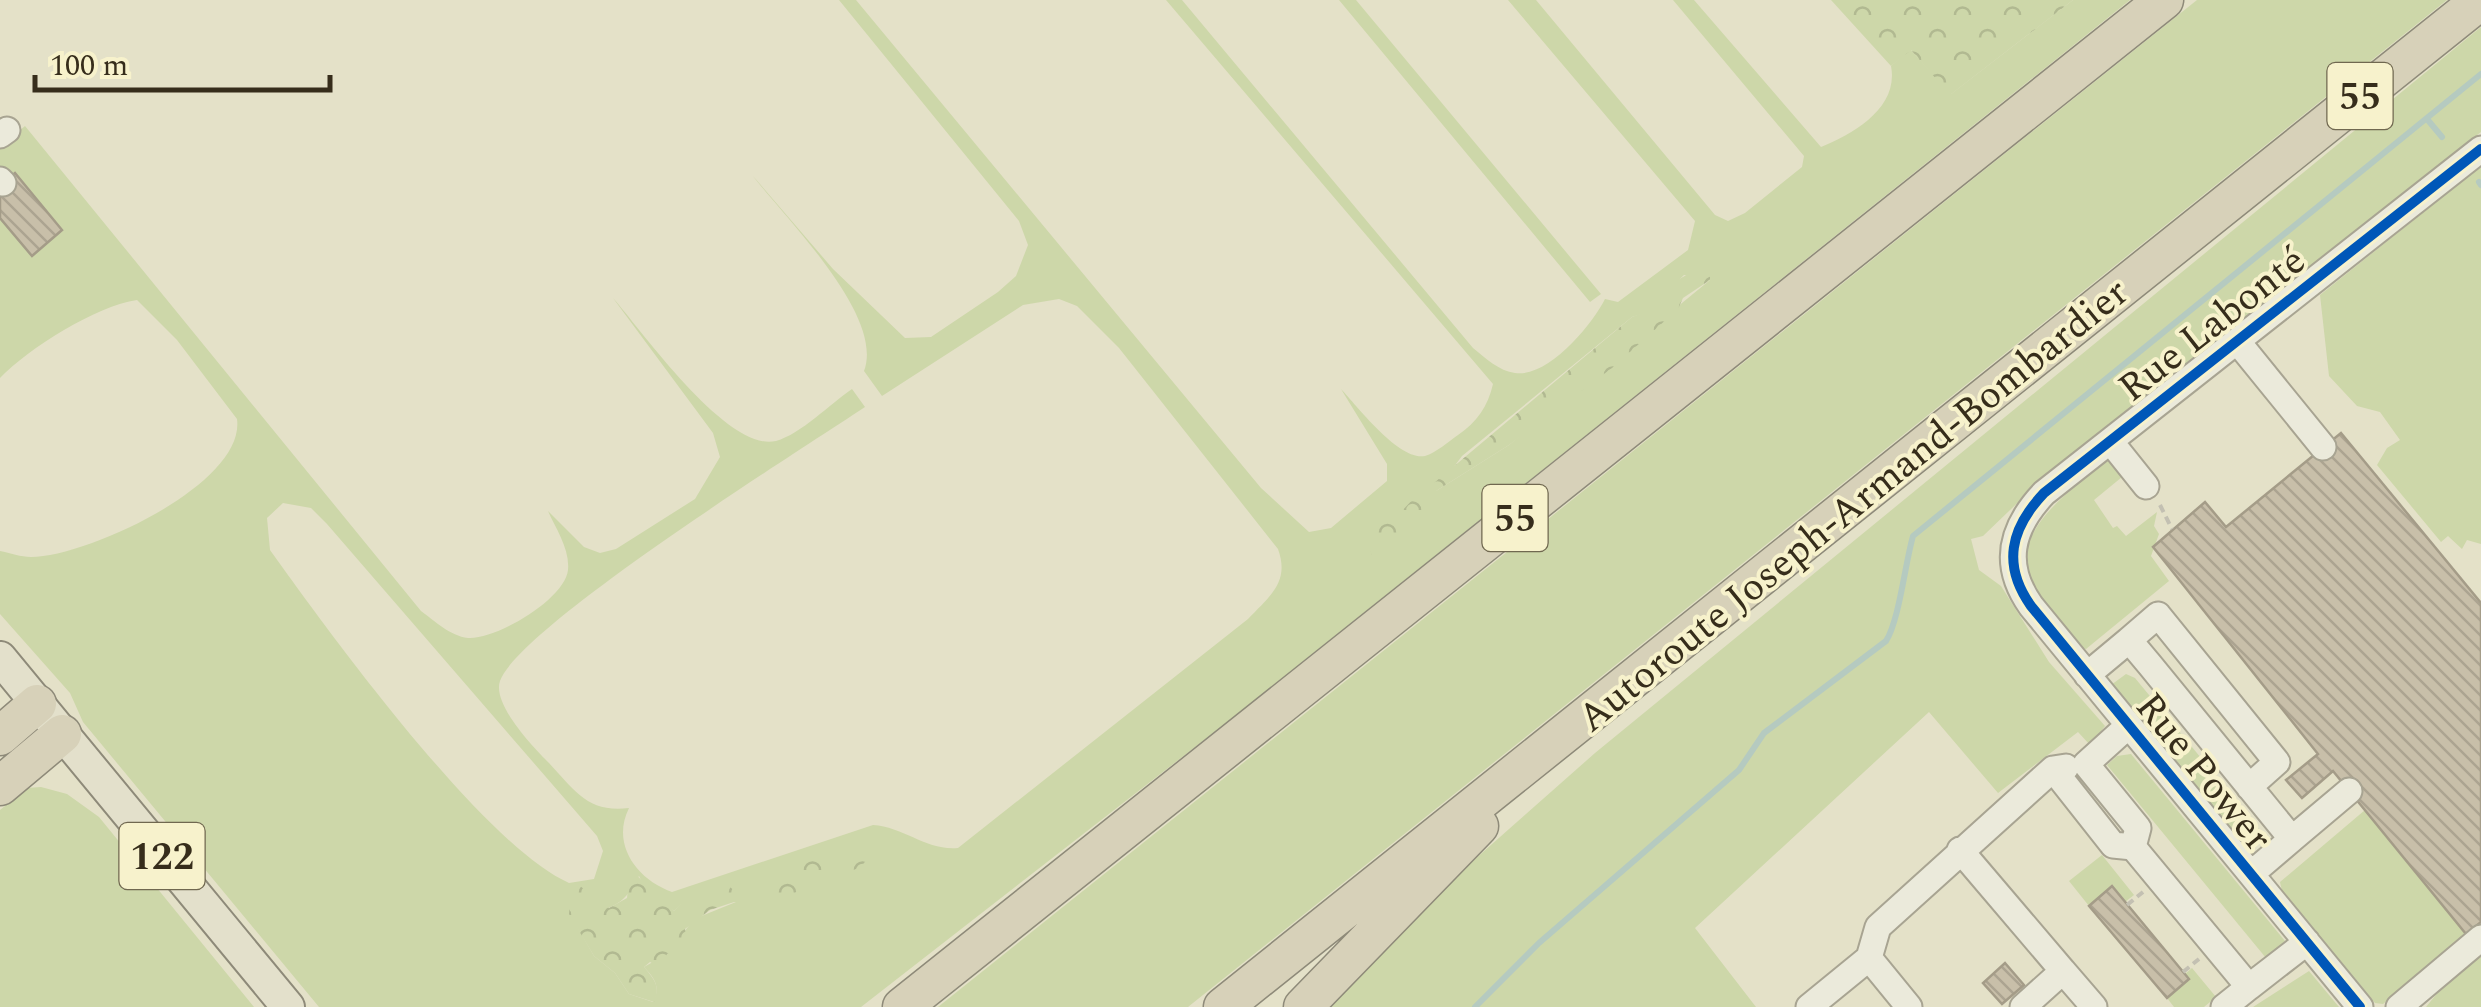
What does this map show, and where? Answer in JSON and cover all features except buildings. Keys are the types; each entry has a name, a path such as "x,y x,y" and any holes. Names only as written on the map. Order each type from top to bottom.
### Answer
{"highway":[{"name":"55","path":"902,1007 2164,0"},
{"name":"Autoroute Joseph-Armand-Bombardier","path":"1223,1007 2480,0"},
{"path":"0,736 38,704"},
{"path":"1303,1007 1568,731"},
{"path":"0,786 62,734"}],"main road":[{"name":"122","path":"0,658 288,1007"}],"street":[{"name":"Rue Labonté","path":"2012,567 2012,548 2027,512 2110,441 2481,149"},
{"path":"2237,342 2323,447"},
{"path":"2110,441 2146,486"},
{"name":"Rue Power","path":"2012,567 2024,596 2360,1007"},
{"path":"2087,675 2158,616 2277,762 2249,786"},
{"path":"2129,640 2292,839"},
{"path":"1809,1007 1869,958 1878,927 1960,850 2053,770 2086,764 2128,726"},
{"path":"2086,764 2138,828 2133,846"},
{"path":"2053,770 2114,846 2133,846"},
{"path":"2251,874 2350,792"},
{"path":"2133,846 2249,987"},
{"path":"1960,850 2094,1007"},
{"path":"2399,1007 2481,938"},
{"path":"2224,1007 2307,942"},
{"path":"1869,958 1909,1007"},
{"path":"2023,1007 2063,972"}],"path":[{"path":"2162,508 2172,529"},
{"path":"2127,905 2136,898"},
{"path":"2184,972 2190,966"}],"green space":[{"path":"839,0 856,0 1261,488 1309,532 1331,528 1387,481 1387,464 1341,389 1391,442 1425,456 1471,425 1485,406 1493,384 1166,0 1182,0 1473,348 1498,367 1515,373 1528,372 1555,359 1580,335 1605,299 1618,302 1688,250 1695,221 1508,0 1536,0 1715,215 1728,221 1745,213 1802,167 1804,156 1673,0 1694,0 1821,147 1872,117 1888,94 1891,66 1910,49 1951,94 2073,0 2130,0 1231,719 861,1007 319,1007 83,722 70,693 0,614 0,551 27,557 56,554 88,545 158,512 216,468 233,444 237,419 177,340 137,300 102,310 64,330 0,378 0,218 32,255 62,230 15,174 0,186 0,147 25,126 421,611 461,637 480,637 511,625 542,605 564,581 567,554 548,511 584,547 600,553 616,549 695,499 720,457 713,433 613,298 711,410 756,440 786,437 852,389 865,407 608,581 519,655 500,681 499,690 516,725 575,791 603,807 629,808 623,834 630,859 648,878 672,892 873,825 936,846 958,848 1248,619 1276,588 1281,571 1278,549 1119,348 1077,306 1059,299 1023,305 882,396 864,371 867,349 847,296 753,176 833,269 905,338 931,337 1016,276 1028,245 1019,221","holes":["1684,275 1710,280 1509,445 1436,491 1462,456 1632,317 1645,313","283,503 311,508 327,524 597,836 603,851 594,879 569,883 534,861 452,783 368,681 270,550 267,518","639,876 646,890 674,911 683,903 736,902 694,919 667,954 644,967 656,983 653,1002 629,994 615,973 594,956 570,914 570,903 589,894 608,908 626,895"]},
{"path":"1339,0 1356,0 1601,294 1590,302"},
{"path":"1831,0 2073,0 1950,95 1911,50 1891,66"},
{"path":"2197,0 2447,0 1188,1007 938,1007"},
{"path":"2481,27 2481,132 2034,487 1983,536 1971,539 1979,570 2001,586 2049,662 2105,726 2090,745 2078,732 1998,793 1929,712 1695,928 1756,1007 1325,1007 1448,883 1595,753"},
{"path":"2481,166 2481,544 2467,540 2462,549 2448,536 2441,542 2377,465 2387,448 2400,440 2380,412 2357,406 2329,376 2320,295"},
{"path":"1702,266 1710,267 1710,280 1683,298 1678,309 1612,368 1509,445 1436,491 1434,483 1632,317 1645,312 1676,281"},
{"path":"2108,460 2122,477 2094,500 2113,528 2117,526 2126,536 2157,512 2154,526 2159,534 2151,556 2169,581 2086,649 2080,648 2035,593 2026,572 2026,553 2044,516"},
{"path":"1416,496 1423,497 1429,515 1372,557 1368,536 1383,524 1379,514 1389,508 1400,513"},
{"path":"2126,674 2135,678 2259,832 2242,844 2111,685"},
{"path":"2131,754 2285,941 2266,958 2107,765 2117,756"},
{"path":"41,787 67,794 99,817 254,1007 0,1007 0,810 27,788"},
{"path":"2365,810 2466,934 2383,1004 2375,1003 2282,891 2280,882"},
{"path":"840,851 850,855 860,852 868,857 853,870 818,878 814,888 796,892 783,905 772,904 766,898 775,872 787,868 793,871 815,853 828,860"},
{"path":"2102,855 2134,895 2125,902 2112,887 2089,906 2069,881"},
{"path":"630,869 674,911 683,902 730,887 738,894 737,901 710,910 685,929 687,943 667,954 661,968 650,962 644,967 657,987 654,1002 629,994 615,973 594,956 569,914 570,903 557,894 563,886 580,886 609,908 627,898"},
{"path":"2481,953 2481,1007 2426,1007 2448,980"},
{"path":"2192,968 2216,997 2204,1007 2174,1007 2167,998 2189,979 2185,974"},
{"path":"2309,971 2339,1007 2253,1007"}],"waterway":[{"path":"1475,1007 1539,943 1739,770 1764,733 1886,641 1913,536 2481,74"},
{"path":"2427,119 2442,137"}],"cycle path":[{"path":"2360,1007 2031,606 2016,576 2014,548 2024,520 2044,493 2481,149"}]}
